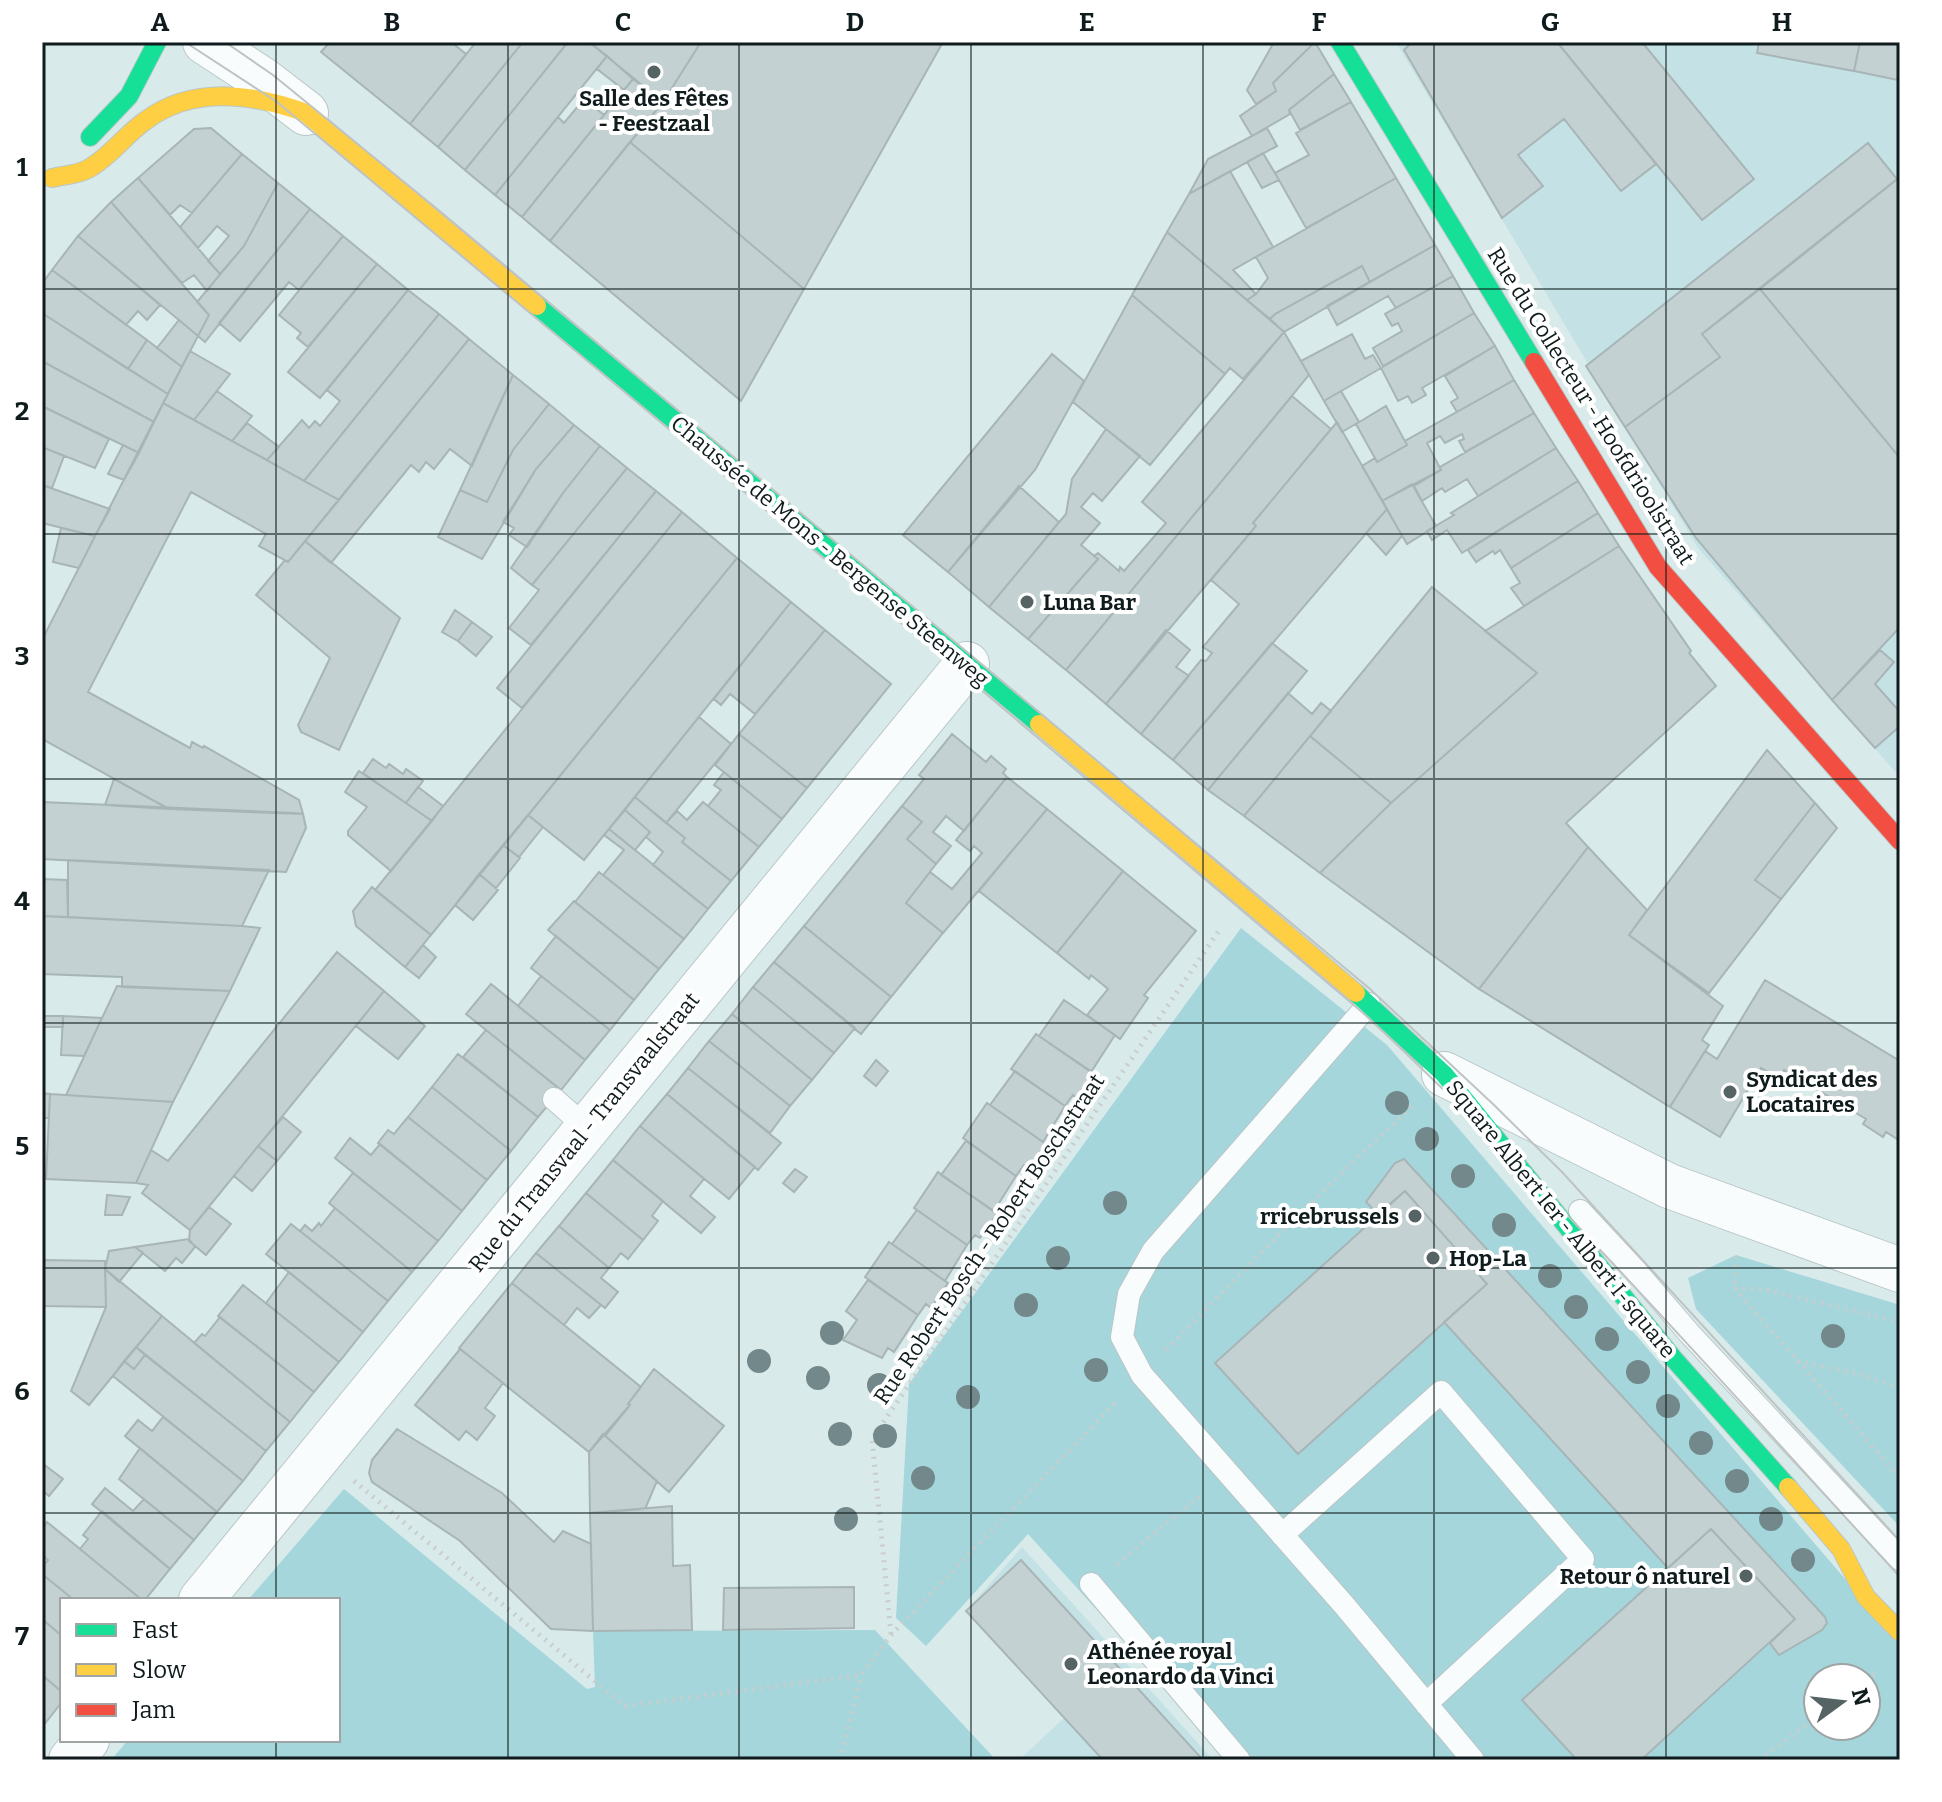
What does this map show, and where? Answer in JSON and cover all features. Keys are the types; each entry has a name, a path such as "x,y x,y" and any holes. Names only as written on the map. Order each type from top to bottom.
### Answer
{"main road":[{"path":"47,182 129,96 157,42"},
{"name":"Rue du Collecteur - Hoofdrioolstraat","path":"1340,42 1658,567 1900,841"},
{"path":"47,182 87,170 154,114 184,101 232,95 277,102 306,113"},
{"name":"Chaussée de Mons - Bergense Steenweg","path":"306,113 1243,895 1444,1074"},
{"name":"Square Albert Ier - Albert I-square","path":"1444,1074 1673,1358 1826,1530 1841,1549 1866,1597 1900,1632"}],"street":[{"name":"Chaussée de Mons - Bergense Steenweg","path":"205,42 306,113"},
{"name":"Rue du Transvaal - Transvaalstraat","path":"203,1598 967,664"},
{"name":"Square Albert Ier - Albert I-square","path":"1444,1074 1669,1186 1900,1270"},
{"path":"71,1760 85,1742"}],"lane":[{"path":"1369,1004 1153,1251 1129,1294 1122,1337 1142,1375 1344,1605 1473,1760"},
{"path":"1444,1074 1547,1176 1900,1559"},
{"path":"554,1099 587,1128"},
{"path":"1282,1535 1441,1392 1452,1404 1583,1559 1426,1704"},
{"path":"1091,1584 1239,1760"}],"path":[{"name":"Rue Robert Bosch - Robert Boschstraat","path":"891,1635 872,1439 1243,895"},
{"path":"840,1760 861,1675 891,1635 1301,1212 1444,1074"},
{"path":"1900,1322 1767,1290 1734,1288 1900,1478"},
{"path":"1797,1361 1862,1375 1900,1388"},
{"path":"321,1454 625,1706 861,1675"},
{"path":"1091,1584 1197,1499"},
{"path":"1759,1760 1802,1728"}],"shaded area":[{"path":"1396,42 1900,42 1900,777 1698,548"},
{"path":"1241,928 1387,1045 1900,1643 1900,1760 1233,1760 1028,1534 926,1646 896,1618 909,1384"},
{"path":"1736,1255 1900,1305 1900,1527 1696,1309 1688,1278"},
{"path":"344,1489 587,1689 595,1687 593,1631 875,1630 996,1760 111,1760 126,1742 340,1742 340,1598 250,1598"},
{"name":"Athénée royal Leonardo da Vinci","path":"1022,1547 1213,1760 1019,1760 1065,1717 966,1611"}],"building":[{"path":"330,42 451,42 466,54 410,124 321,52"},
{"path":"476,42 523,42 438,147 410,124"},
{"path":"523,42 568,42 465,170 438,147"},
{"path":"568,42 589,42 607,56 495,195 465,170"},
{"name":"Salle des Fêtes - Feestzaal","path":"589,42 701,42 663,102"},
{"path":"701,42 943,42 804,289 630,142 663,102"},
{"path":"1274,42 1315,42 1273,83 1276,91 1256,104 1247,90"},
{"path":"1315,42 1334,74 1289,110 1290,114 1252,136 1240,116 1276,91 1273,83"},
{"path":"1412,42 1557,42 1656,164 1621,191 1564,119 1518,155 1543,186 1502,218 1404,50"},
{"path":"1557,42 1642,42 1754,179 1702,220"},
{"path":"1759,42 1860,42 1854,71 1757,53"},
{"path":"1860,42 1900,42 1898,80 1854,71"},
{"path":"607,56 633,79 624,90 597,69"},
{"path":"1334,74 1351,102 1300,130 1289,110"},
{"path":"633,79 663,102 550,241 522,217"},
{"path":"584,99 604,115 522,217 495,195 558,117 564,123"},
{"path":"1351,102 1396,178 1306,228 1275,173 1309,155 1296,133"},
{"path":"211,128 242,154 192,213 180,205 170,215 138,178 194,129"},
{"path":"1267,128 1277,146 1189,194 1208,159"},
{"path":"630,142 804,289 741,401 550,241"},
{"path":"1868,143 1897,179 1702,334 1720,357 1625,427 1586,366"},
{"path":"1263,153 1279,180 1262,188 1247,162"},
{"path":"242,154 278,183 244,246 220,274 208,261 229,236 217,226 198,248 180,227"},
{"path":"1230,171 1273,247 1233,270 1256,294 1247,300 1167,232 1189,194"},
{"path":"1900,177 1900,458 1760,289"},
{"path":"138,178 220,274 207,291 194,275 182,283 111,202"},
{"path":"1396,178 1435,245 1370,282 1362,266 1270,319 1247,300 1268,278 1256,257"},
{"path":"278,183 310,209 205,342 198,336 209,315 197,302 244,246"},
{"path":"111,202 209,315 198,336 78,236"},
{"path":"310,209 343,236 299,290 289,282 240,341 219,323"},
{"path":"1167,232 1284,332 1243,379 1230,368 1225,374 1132,295"},
{"path":"78,236 160,305 147,320 138,311 126,325 52,270"},
{"path":"343,236 377,264 308,347 297,338 301,333 279,315"},
{"path":"1435,245 1453,276 1396,308 1388,296 1337,325 1327,306"},
{"path":"377,264 408,290 320,398 288,372"},
{"path":"1362,266 1370,282 1284,332 1270,319 1275,314"},
{"path":"52,270 147,340 128,369 42,313 42,284"},
{"path":"1453,276 1474,313 1383,366 1373,348 1402,331 1398,323 1392,326 1385,314"},
{"path":"1760,289 1900,458 1900,627 1832,700 1696,538 1625,427 1720,357 1702,334"},
{"path":"408,290 439,314 304,481 267,460 302,420 309,428 315,421 320,426 340,401 327,390"},
{"path":"1132,295 1225,374 1150,465 1073,402"},
{"path":"42,313 168,394 154,422 42,361"},
{"path":"1474,313 1495,346 1422,388 1426,395 1412,403 1408,396 1398,401 1381,368"},
{"path":"439,314 469,339 339,500 304,481"},
{"path":"179,320 198,336 182,367 157,348"},
{"path":"1284,332 1309,375 1066,670 1028,639 1098,559 1094,556 1098,553 1119,571 1120,567 1124,571 1166,523 1142,502"},
{"path":"1352,334 1365,359 1373,355 1381,368 1324,401 1301,361"},
{"path":"469,339 513,375 472,466 450,449 434,469 426,462 419,472 411,465 331,563 305,541"},
{"path":"147,340 182,367 168,394 128,369"},
{"path":"1495,346 1514,380 1457,412 1451,402 1458,398 1445,376"},
{"path":"190,351 230,374 194,420 163,403"},
{"path":"1052,354 1084,381 1035,470 948,572 903,535"},
{"path":"42,361 154,422 139,453 42,406"},
{"path":"513,375 549,404 513,450 487,502 460,490"},
{"path":"1514,380 1534,413 1465,452 1459,441 1464,439 1462,434 1445,443 1440,436 1427,443 1441,470 1382,501 1362,466 1375,458 1377,462 1407,445 1405,441"},
{"path":"217,391 252,416 232,441 194,420"},
{"path":"1341,391 1359,422 1342,432 1324,401"},
{"path":"1292,396 1331,429 1253,523 1256,526 1106,704 1066,670"},
{"path":"163,403 339,500 288,562 259,546 266,534 191,492 88,692 190,748 192,742 204,746 299,800 303,814 169,809 42,739 42,640"},
{"path":"549,404 574,425 536,469 482,559 438,537 460,490 487,502 513,450"},
{"path":"42,406 109,439 95,468 42,447"},
{"path":"1386,406 1407,445 1377,462 1356,424"},
{"path":"1534,413 1556,448 1478,496 1467,479 1445,492 1442,488 1422,501 1414,486 1441,470 1440,467"},
{"path":"1337,422 1387,509 1173,760 1141,734 1201,660 1206,661 1212,653 1203,647 1239,604 1211,580 1256,526 1253,523"},
{"path":"247,423 279,447 267,460 232,441"},
{"path":"574,425 600,446 563,493 527,547 509,535 514,528 503,522 536,469"},
{"path":"1106,429 1140,456 1102,501 1093,493 1081,507 1100,523 1081,545 1098,559 1028,639 989,607 1066,514 1072,479"},
{"path":"123,445 139,453 124,480 108,474"},
{"path":"600,446 627,468 532,585 511,568"},
{"path":"42,447 64,456 52,488 42,485"},
{"path":"1556,448 1578,481 1462,553 1447,530 1432,540 1427,531 1454,515 1451,513"},
{"path":"627,468 656,491 531,645 509,628 539,590 532,585"},
{"path":"1578,481 1598,513 1511,568 1500,550 1476,562 1468,550"},
{"path":"1412,484 1436,526 1407,544 1382,501"},
{"path":"42,485 110,509 95,536 42,523"},
{"path":"1019,486 1059,522 989,607 948,572"},
{"path":"656,491 682,512 522,708 497,688"},
{"path":"1387,509 1402,536 1386,555 1366,533"},
{"path":"682,512 737,558 431,935 375,890"},
{"path":"1598,513 1619,546 1524,606 1511,588 1520,583 1511,568"},
{"path":"61,528 95,536 79,568 53,562"},
{"path":"305,541 400,618 339,750 301,732 298,725 330,658 256,595"},
{"path":"1619,546 1691,651 1689,653 1716,686 1566,823 1588,847 1479,989 1320,873 1391,803 1537,673 1485,631"},
{"path":"737,558 791,602 584,860 528,815"},
{"path":"1432,587 1537,673 1391,803 1310,736"},
{"path":"791,602 825,630 755,714 730,694 721,705 714,699"},
{"path":"455,610 472,622 458,641 442,632"},
{"path":"472,622 492,637 476,656 458,641"},
{"path":"825,630 891,684 807,788 739,734"},
{"path":"1166,630 1190,650 1176,667 1189,676 1141,734 1106,704"},
{"path":"1272,643 1307,671 1208,790 1173,760"},
{"path":"1880,650 1894,662 1875,684 1900,712 1900,726 1875,748 1832,700"},
{"path":"1288,693 1312,714 1321,703 1331,711 1244,816 1208,790"},
{"path":"699,717 731,744 666,823 635,797"},
{"path":"739,734 807,788 782,819 715,765"},
{"path":"952,734 986,762 991,756 1006,769 1003,773 1007,777 964,831 946,816 933,832 951,846 936,864 907,839 922,822 902,806 924,779 919,775"},
{"path":"1310,736 1391,803 1320,873 1244,816"},
{"path":"1767,750 1815,803 1755,880 1781,899 1709,993 1629,935"},
{"path":"373,759 386,768 389,764 403,774 406,769 423,781 406,803 363,773"},
{"path":"359,771 432,821 391,871 348,835 367,807 345,792"},
{"path":"724,772 782,819 759,847 708,806 721,790 714,785"},
{"path":"1007,777 1047,809 943,933 906,903 930,872 952,889 982,853 974,846 970,851 956,840"},
{"path":"114,779 169,809 105,805"},
{"path":"418,787 443,806 432,821 406,803"},
{"path":"635,797 685,838 682,842 731,881 708,909 653,865 663,852 646,837 650,832 625,810"},
{"path":"42,802 294,813 303,814 306,828 286,872 42,859"},
{"path":"703,802 759,847 731,881 682,842 685,838 666,823 677,811 687,820"},
{"path":"1815,803 1837,828 1781,899 1755,880"},
{"path":"902,806 922,822 907,839 936,864 906,903 943,933 891,997 804,926"},
{"path":"1047,809 1123,871 1057,953 979,891"},
{"path":"625,810 650,832 635,850 609,829"},
{"path":"528,815 543,827 519,857 503,845"},
{"path":"609,829 708,909 684,939 603,875 624,850 604,835"},
{"path":"503,845 520,858 496,888 479,874"},
{"path":"1588,847 1647,910 1629,935 1723,1006 1702,1040 1709,1045 1670,1107 1479,989"},
{"path":"68,860 269,870 242,926 68,917"},
{"path":"1123,871 1196,931 1144,995 1148,998 1120,1039 1087,1015 1108,989 1091,975 1089,979 1057,953"},
{"path":"599,872 684,939 659,969 575,902"},
{"path":"479,874 498,890 473,920 455,905"},
{"path":"42,879 67,880 68,917 42,916"},
{"path":"372,887 431,935 405,967 356,926 353,911"},
{"path":"574,901 659,969 634,1000 548,930"},
{"path":"42,916 260,928 230,991 122,987 122,977 42,974"},
{"path":"804,926 891,997 861,1034 774,962"},
{"path":"556,936 634,1000 610,1030 531,968"},
{"path":"423,945 436,957 419,978 405,967"},
{"path":"337,952 384,991 190,1230 142,1193 148,1185 136,1183 151,1150 168,1161"},
{"path":"774,962 855,1028 834,1053 753,987"},
{"path":"541,976 610,1030 585,1060 518,1006"},
{"path":"1765,980 1900,1061 1900,1141 1886,1132 1883,1137 1863,1124 1866,1119 1784,1070 1779,1079 1761,1068 1720,1137 1670,1107 1705,1051 1717,1059"},
{"path":"491,984 585,1060 561,1090 466,1014"},
{"path":"117,986 230,991 173,1102 66,1095"},
{"path":"753,987 834,1053 812,1080 732,1014"},
{"path":"384,991 425,1026 398,1059 356,1026"},
{"path":"1064,1000 1115,1035 1091,1072 1039,1036"},
{"path":"732,1014 812,1080 790,1106 709,1041"},
{"path":"42,1016 63,1016 63,1027 42,1027"},
{"path":"63,1016 102,1018 84,1056 61,1055"},
{"path":"486,1030 561,1090 538,1117 463,1057"},
{"path":"1036,1034 1095,1074 1078,1099 1073,1095 1065,1106 1011,1069"},
{"path":"709,1041 790,1106 770,1133 688,1068"},
{"path":"458,1054 538,1117 511,1151 432,1087"},
{"path":"876,1060 888,1071 876,1086 864,1076"},
{"path":"688,1068 781,1143 758,1170 667,1094"},
{"path":"1015,1071 1065,1106 1043,1142 990,1105"},
{"path":"432,1087 511,1151 487,1180 408,1117"},
{"path":"42,1093 50,1094 49,1118 42,1118"},
{"path":"50,1094 173,1102 136,1183 46,1179"},
{"path":"667,1094 755,1167 729,1199 640,1126"},
{"path":"987,1103 1046,1144 1029,1169 1024,1165 1016,1176 963,1138"},
{"path":"283,1117 301,1132 277,1161 258,1146"},
{"path":"408,1117 487,1180 462,1211 378,1143 388,1130 394,1134"},
{"path":"640,1126 704,1179 690,1196 715,1217 701,1233 613,1160"},
{"path":"350,1138 371,1155 380,1144 462,1211 438,1241 335,1158"},
{"path":"966,1141 1016,1176 994,1211 941,1175"},
{"path":"258,1146 277,1161 252,1191 234,1176"},
{"path":"1404,1159 1825,1617 1827,1623 1822,1630 1779,1655 1770,1643 1795,1619 1711,1529 1668,1568 1444,1322 1487,1284 1405,1191 1378,1214 1366,1202 1395,1163"},
{"path":"613,1160 663,1201 652,1216 658,1221 643,1240 586,1193"},
{"path":"795,1169 807,1177 794,1192 783,1183"},
{"path":"938,1172 997,1214 980,1238 975,1235 967,1245 914,1208"},
{"path":"353,1173 438,1241 412,1272 329,1203"},
{"path":"1405,1191 1487,1284 1298,1454 1215,1363"},
{"path":"586,1193 643,1240 628,1259 621,1253 609,1268 559,1226"},
{"path":"107,1195 130,1197 122,1215 105,1215"},
{"path":"209,1207 231,1224 206,1255 189,1241 190,1230"},
{"path":"335,1208 412,1272 388,1301 300,1231 305,1225 312,1231 319,1223 321,1226"},
{"path":"917,1210 967,1245 945,1281 892,1244"},
{"path":"291,1224 388,1301 363,1332 266,1254"},
{"path":"559,1226 609,1268 601,1278 618,1292 605,1308 536,1253"},
{"path":"189,1239 195,1247 182,1263 176,1258 165,1271 135,1247"},
{"path":"889,1242 948,1283 931,1308 926,1304 918,1315 865,1277"},
{"path":"135,1247 143,1253 119,1282 105,1269 109,1251"},
{"path":"536,1253 601,1305 589,1318 577,1308 564,1325 512,1283"},
{"path":"42,1260 105,1261 106,1307 42,1306"},
{"path":"105,1269 162,1316 89,1405 71,1391 106,1307"},
{"path":"289,1272 363,1332 339,1362 266,1303"},
{"path":"868,1280 918,1315 894,1352 888,1348 882,1358 843,1340 857,1320 846,1311"},
{"path":"512,1283 641,1387 630,1405 589,1452 459,1348"},
{"path":"243,1285 339,1362 314,1392 218,1316"},
{"path":"162,1316 290,1422 266,1451 136,1347"},
{"path":"220,1317 314,1392 290,1422 194,1343 202,1334 205,1336"},
{"path":"136,1347 145,1355 134,1369 124,1361"},
{"path":"460,1349 503,1383 485,1408 495,1416 477,1440 466,1431 459,1440 415,1405"},
{"path":"145,1355 266,1451 243,1481 113,1376 124,1361 134,1369"},
{"path":"654,1369 724,1426 669,1492 605,1436"},
{"path":"163,1417 243,1481 217,1512 125,1436 138,1420 152,1431"},
{"path":"397,1429 502,1493 554,1542 563,1531 591,1544 593,1631 551,1629 460,1541 372,1482 369,1473 372,1460"},
{"path":"603,1434 657,1481 645,1509 590,1513 589,1452"},
{"path":"140,1448 217,1512 194,1540 119,1479"},
{"path":"42,1463 63,1479 49,1496 42,1490"},
{"path":"105,1488 133,1511 144,1499 194,1540 170,1569 92,1504"},
{"path":"672,1506 673,1566 690,1565 692,1630 593,1631 590,1513"},
{"path":"102,1511 170,1569 147,1598 140,1598 80,1549 88,1539 83,1535"},
{"path":"47,1522 140,1598 72,1598 42,1574 42,1567 48,1560 42,1555 42,1529"},
{"path":"1711,1529 1795,1619 1641,1760 1577,1760 1522,1700"},
{"name":"Athénée royal Leonardo da Vinci","path":"1021,1560 1203,1760 1103,1760 966,1611"},
{"path":"42,1574 72,1598 60,1598 60,1634 42,1619"},
{"path":"854,1587 854,1628 723,1630 724,1588"},
{"path":"42,1619 60,1634 60,1690 42,1675"},
{"path":"42,1675 60,1690 60,1705 43,1726"}],"tram line":[{"path":"185,42 277,102 1362,1012 1570,1218 1900,1577"},
{"path":"225,42 273,75 436,208 1370,989 1562,1172 1900,1541"}],"traffic: fast":[{"path":"90,137 129,96 157,42"},
{"path":"1340,42 1534,362"},
{"path":"537,306 1039,724"},
{"path":"1356,993 1444,1074 1673,1358 1788,1487"}],"traffic: slow":[{"path":"52,178 88,169 145,121 183,102 224,96 286,106 306,113 537,306"},
{"path":"1039,724 1356,993"},
{"path":"1788,1487 1841,1549 1866,1597 1900,1632"}],"traffic: jam":[{"path":"1534,362 1658,567 1900,841"}],"place":[{"name":"Salle des Fêtes - Feestzaal","path":"654,72"},
{"name":"Luna Bar","path":"1027,602"},
{"name":"Syndicat des Locataires","path":"1730,1092"},
{"name":"rricebrussels","path":"1415,1216"},
{"name":"Hop-La","path":"1433,1258"},
{"name":"Retour ô naturel","path":"1746,1576"},
{"name":"Athénée royal Leonardo da Vinci","path":"1071,1664"}]}
